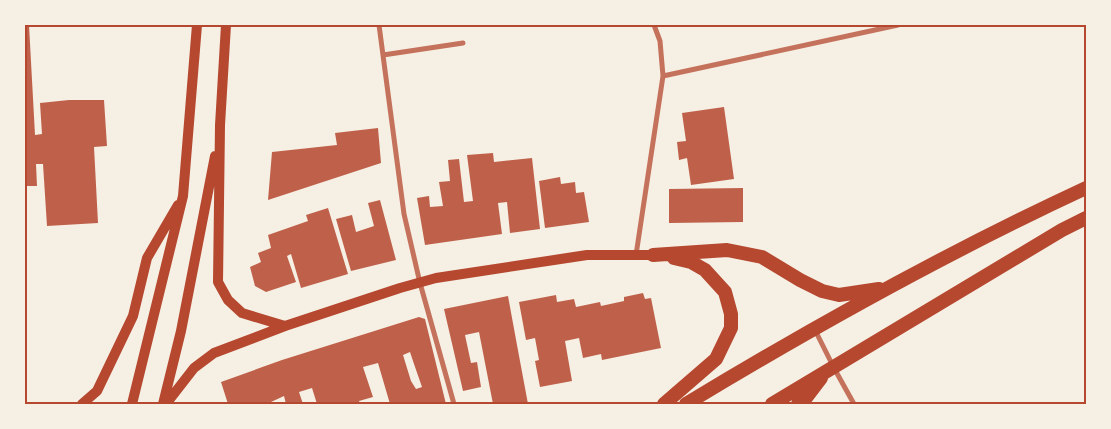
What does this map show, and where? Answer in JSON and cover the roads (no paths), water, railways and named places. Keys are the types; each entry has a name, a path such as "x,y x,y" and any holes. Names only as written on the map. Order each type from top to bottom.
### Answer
{"highway":[{"path":"686,404 774,351 887,288 1086,188"},
{"path":"772,404 1062,230 1086,218"},
{"path":"658,255 727,250 762,257 822,291 839,295 887,288"},
{"path":"658,255 691,262 705,270 725,292 731,314 731,328 716,359 664,404"},
{"path":"798,404 805,399 829,371"}],"main road":[{"path":"132,404 183,196 197,25"},
{"path":"226,25 220,126 218,282 228,300 242,313 285,326"},
{"path":"165,404 181,331 220,126"},
{"path":"82,404 97,391 133,316 147,258 183,196"},
{"path":"165,404 194,368 214,353 367,298 436,278 587,255 658,255"}],"street":[{"path":"379,25 404,214 420,283 454,404"},
{"path":"636,255 663,76 660,41 654,25"},
{"path":"663,76 898,25"},
{"path":"384,55 463,43"},
{"path":"815,329 829,371 854,404"}]}
